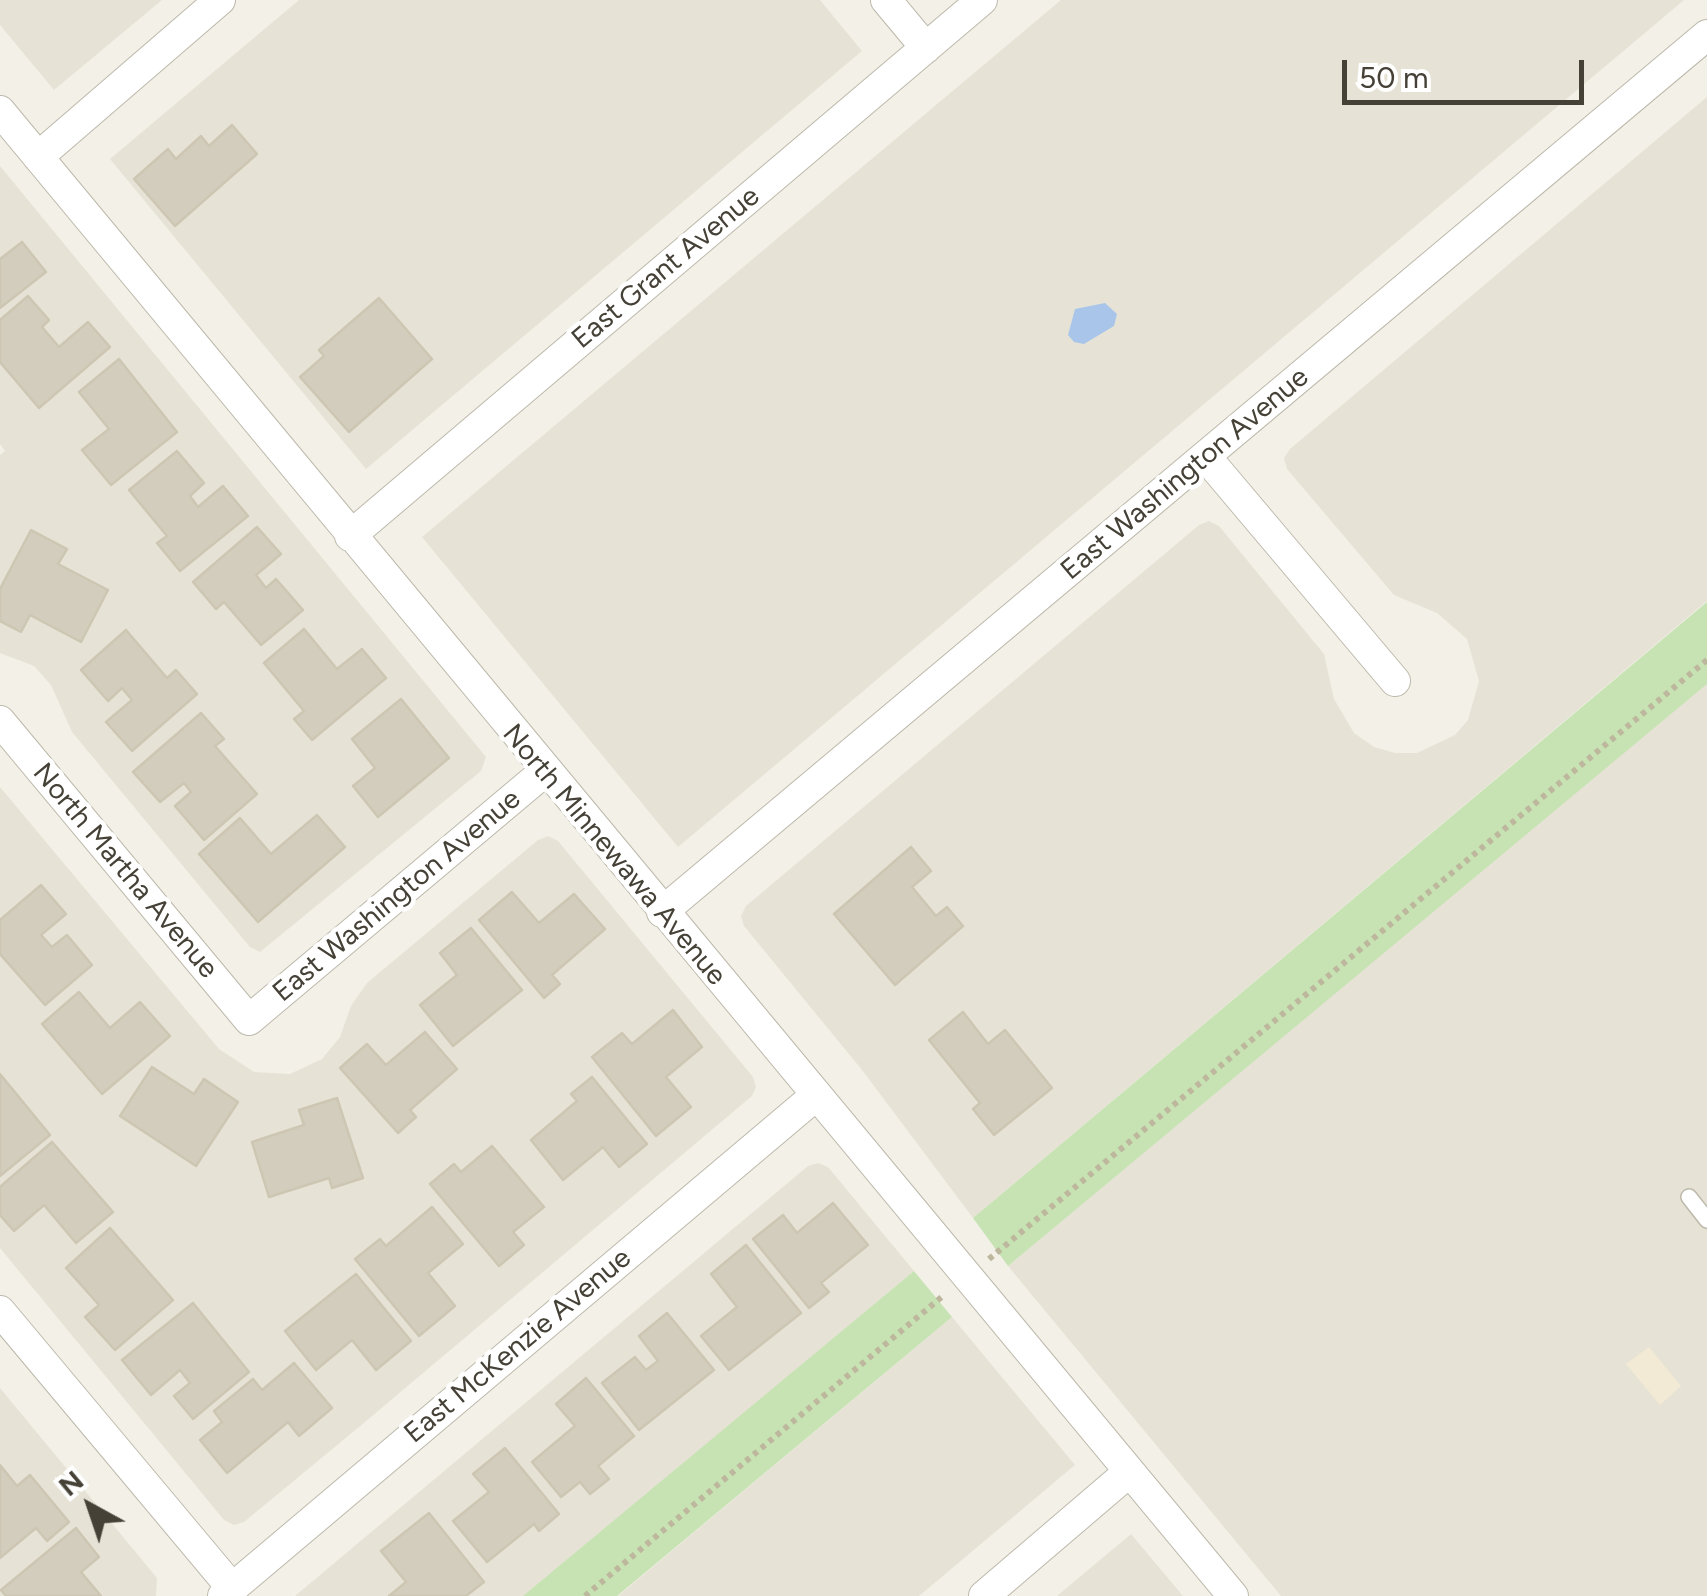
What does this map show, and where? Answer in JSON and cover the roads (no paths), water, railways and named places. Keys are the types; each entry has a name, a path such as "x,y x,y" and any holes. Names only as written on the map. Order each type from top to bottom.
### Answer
{"street":[{"path":"38,157 220,0"},
{"path":"886,0 926,48"},
{"name":"East Grant Avenue","path":"350,536 982,0"},
{"name":"East Washington Avenue","path":"662,912 1707,34"},
{"name":"North Minnewawa Avenue","path":"0,111 544,772 1232,1596"},
{"path":"1206,457 1395,682"},
{"name":"North Martha Avenue","path":"0,721 249,1020"},
{"name":"East Washington Avenue","path":"249,1020 544,772"},
{"name":"East McKenzie Avenue","path":"227,1592 814,1096"},
{"path":"0,1311 227,1592"},
{"path":"984,1596 1130,1472"}],"lane":[{"path":"1689,1197 1707,1220"}],"water":[{"path":"1105,303 1117,314 1114,326 1084,344 1074,342 1068,335 1075,309"}]}
